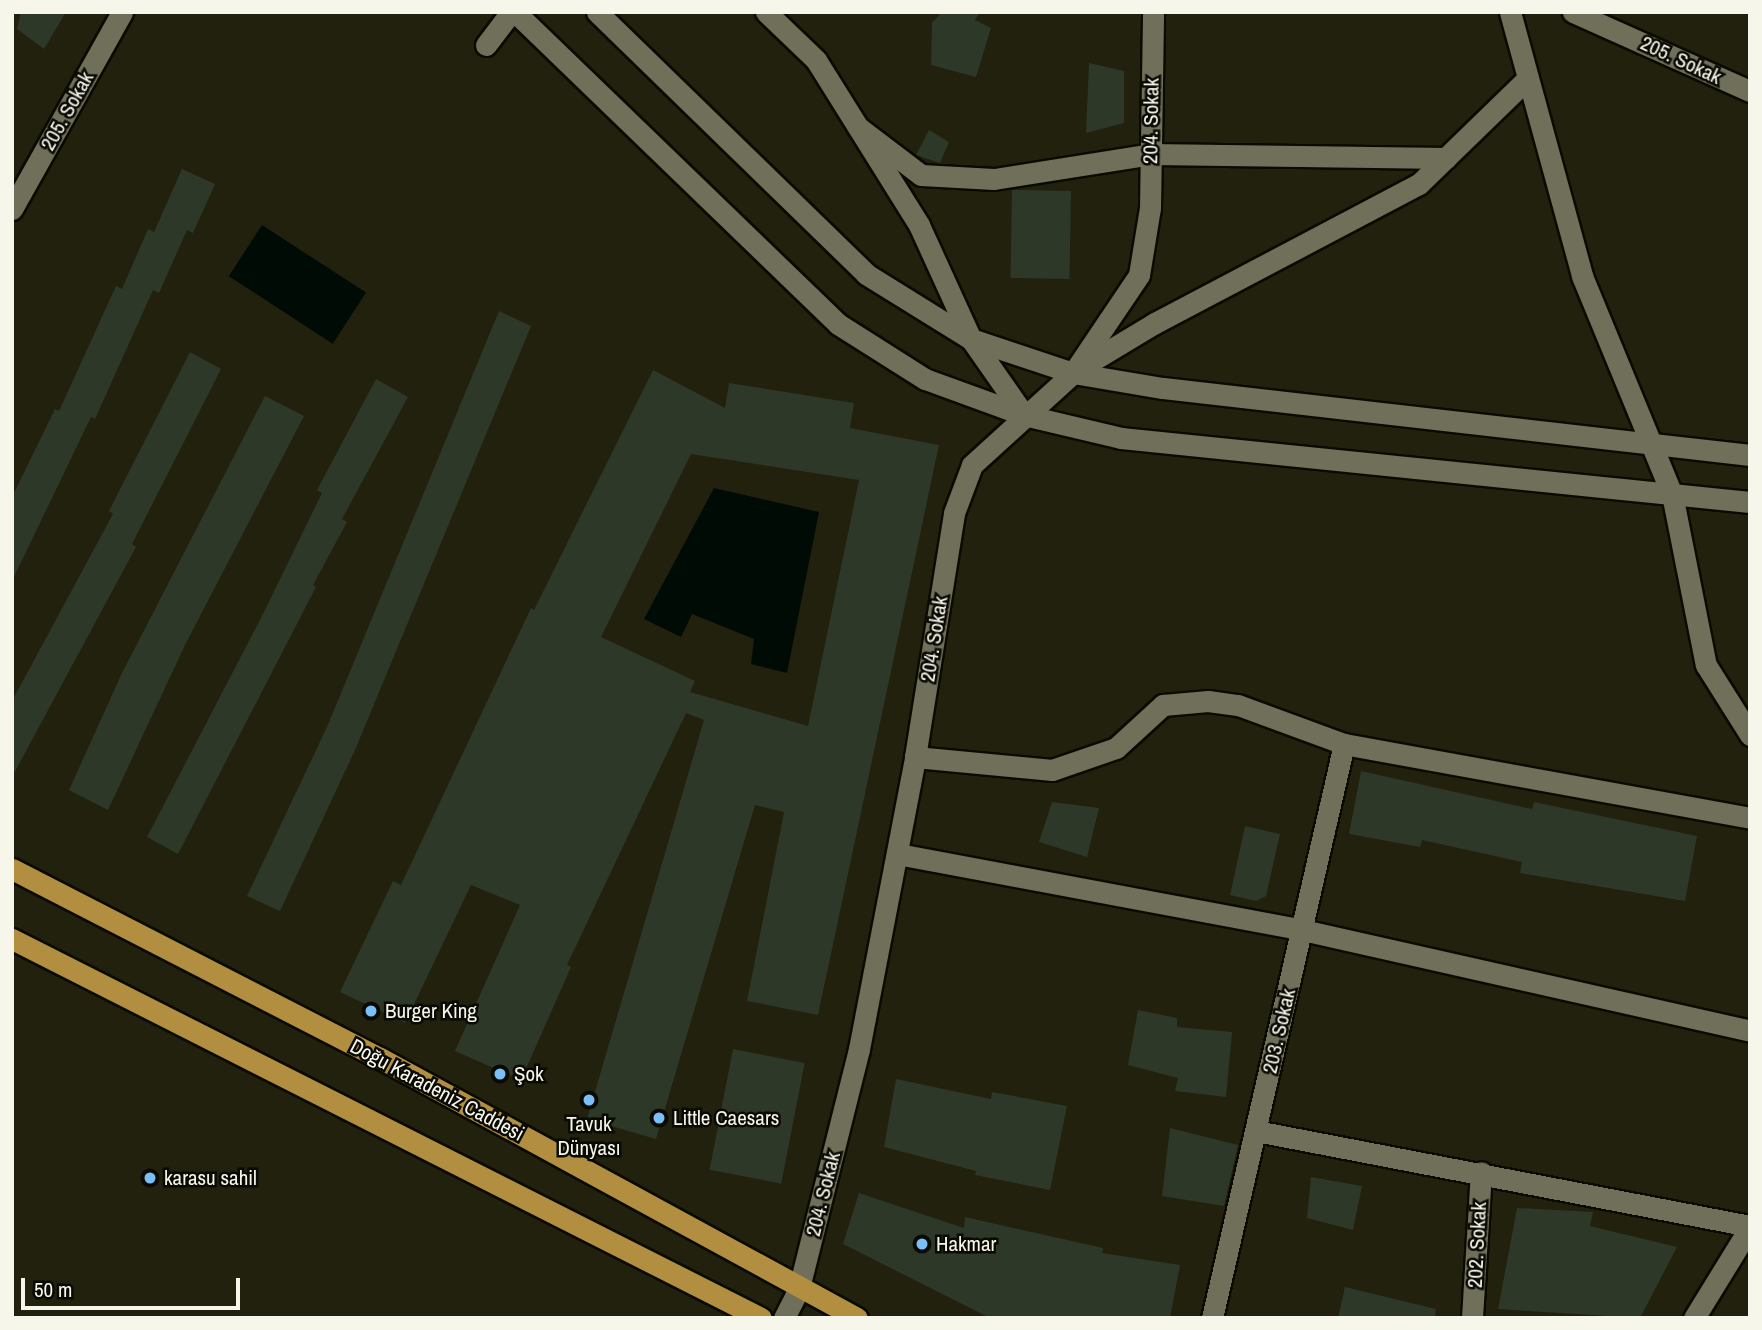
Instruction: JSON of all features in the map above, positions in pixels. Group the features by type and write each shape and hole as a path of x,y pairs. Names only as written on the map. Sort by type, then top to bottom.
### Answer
{"main road":[{"name":"Doğu Karadeniz Caddesi","path":"12,869 380,1058 857,1318"},
{"path":"12,939 761,1318"}],"street":[{"name":"205. Sokak","path":"12,209 122,12"},
{"path":"486,45 513,12 838,324 925,379 1024,415 1121,438 1750,502"},
{"path":"597,12 866,274 971,339 1073,373 1163,388 1750,455"},
{"path":"766,12 816,60 919,225 971,339 1024,415"},
{"name":"204. Sokak","path":"784,1318 799,1288 859,1049 898,854 954,513 972,465 1073,373 1139,275 1150,208 1153,12"},
{"path":"1510,12 1582,275 1672,494 1706,665 1750,734"},
{"name":"205. Sokak","path":"1573,12 1621,22 1750,91"},
{"path":"1073,373 1155,323 1419,184 1527,79"},
{"path":"858,127 921,175 994,179 1151,154 1446,158"},
{"path":"915,757 1052,769 1116,748 1163,705 1208,701 1238,705 1344,744 1750,818"},
{"name":"203. Sokak","path":"1212,1318 1344,744"},
{"path":"898,854 1303,930 1750,1031"},
{"path":"1256,1132 1481,1172 1750,1227 1694,1318"},
{"name":"202. Sokak","path":"1472,1318 1481,1172"}],"shaded area":[{"path":"262,225 366,293 333,344 229,276"},
{"path":"714,488 819,512 787,673 751,664 754,639 692,614 681,637 644,619"}],"building":[{"path":"21,12 66,12 44,49 17,29"},
{"path":"942,12 980,12 975,20 991,28 976,77 931,65 932,23"},
{"path":"1089,63 1124,71 1124,123 1086,133"},
{"path":"929,130 949,142 940,163 916,155"},
{"path":"182,169 215,184 193,233 187,230 159,293 153,290 95,419 91,417 12,581 12,497 55,409 59,411 116,286 122,289 148,229 154,232"},
{"path":"1012,190 1071,191 1069,279 1010,278"},
{"path":"499,311 531,326 355,750 280,911 247,896 327,727"},
{"path":"190,352 221,369 132,544 136,547 12,777 12,701 113,514 109,511"},
{"path":"653,370 725,408 729,383 854,403 850,428 939,445 818,1015 747,1001 784,812 755,805 656,1139 587,1119 704,720 686,713 567,965 571,967 521,1080 455,1051 520,905 471,885 405,1023 340,992 393,881 401,885 531,608 534,610","holes":["691,454 859,480 808,726 690,692 695,681 601,637"]},
{"path":"376,379 408,397 342,519 347,522 313,585 316,587 178,854 147,837 261,618 322,493 317,490"},
{"path":"265,396 304,416 185,645 108,810 69,790 122,673"},
{"path":"1361,771 1532,809 1534,802 1697,836 1685,901 1520,873 1522,862 1422,840 1420,847 1349,834"},
{"path":"1052,802 1099,808 1087,857 1039,842"},
{"path":"1245,826 1280,834 1266,896 1256,901 1230,895"},
{"path":"1138,1010 1177,1018 1177,1027 1232,1032 1226,1097 1175,1091 1178,1078 1128,1065"},
{"path":"733,1049 805,1063 781,1184 710,1170"},
{"path":"896,1079 991,1099 992,1092 1067,1106 1050,1190 975,1175 976,1171 884,1147"},
{"path":"1170,1128 1238,1145 1224,1206 1162,1196"},
{"path":"1311,1177 1362,1186 1353,1230 1307,1218"},
{"path":"859,1193 964,1228 965,1217 1103,1248 1102,1253 1180,1265 1170,1318 990,1318 843,1244"},
{"path":"1517,1208 1593,1212 1590,1226 1677,1247 1640,1318 1498,1309"},
{"path":"1345,1287 1436,1309 1435,1318 1338,1318"}],"place":[{"name":"Burger King","path":"371,1011"},
{"name":"Şok","path":"500,1074"},
{"name":"Tavuk Dünyası","path":"589,1100"},
{"name":"Little Caesars","path":"659,1118"},
{"name":"karasu sahil","path":"150,1178"},
{"name":"Hakmar","path":"922,1244"}]}
